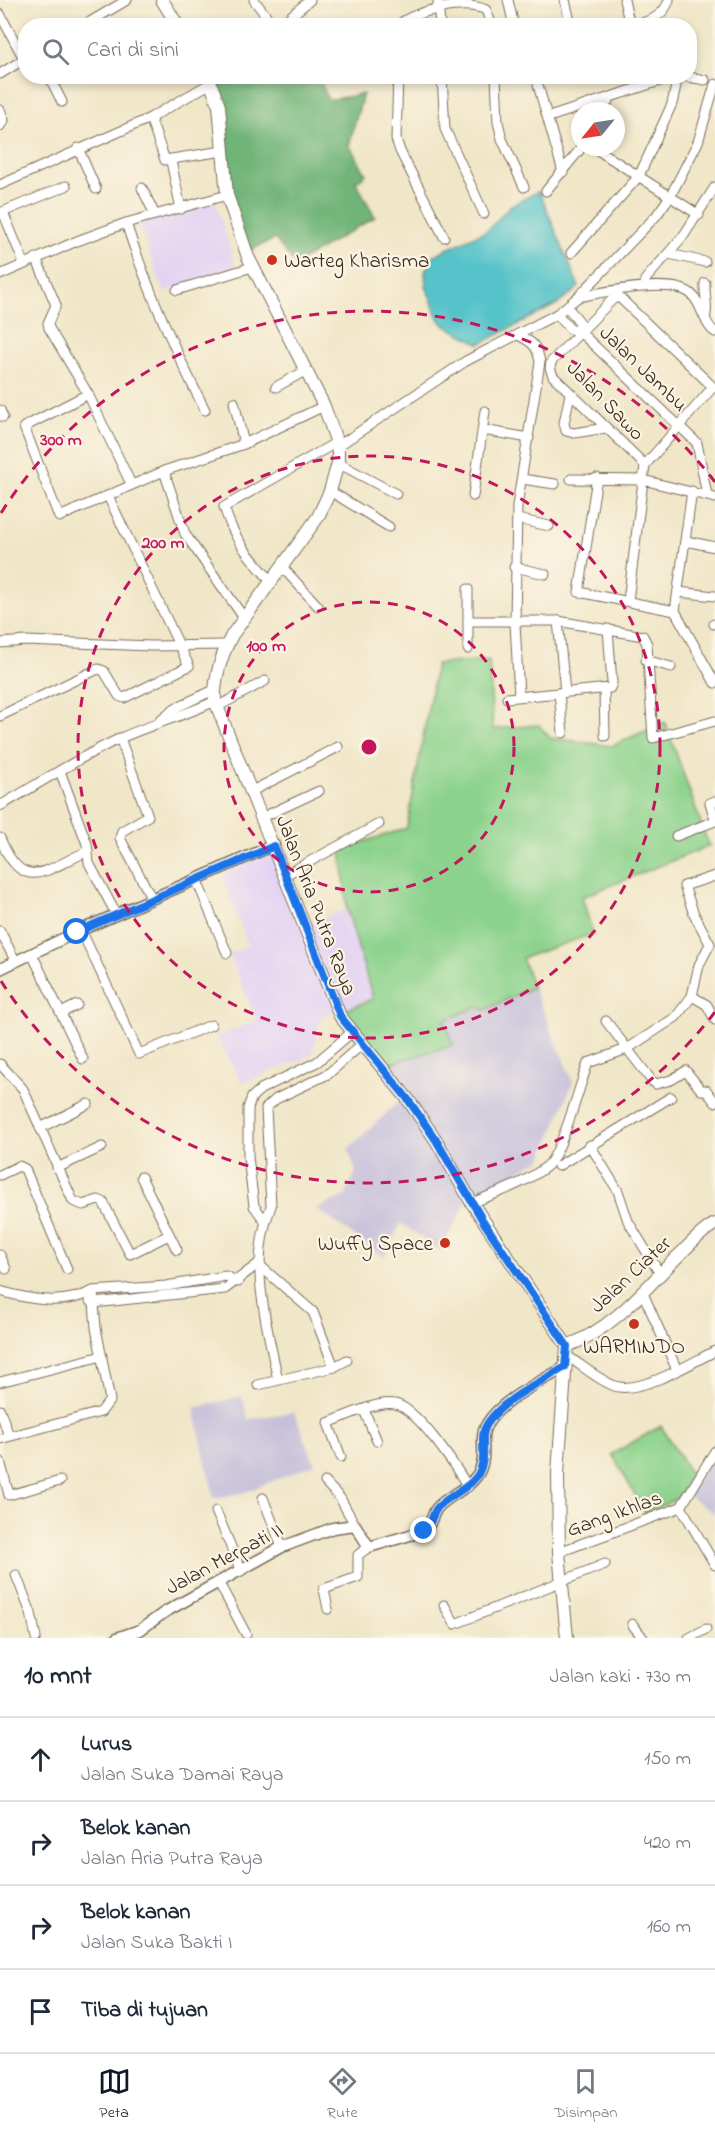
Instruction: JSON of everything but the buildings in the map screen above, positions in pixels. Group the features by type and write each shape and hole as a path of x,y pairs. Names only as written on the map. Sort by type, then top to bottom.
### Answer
{"main road":[{"path":"162,0 173,18"},
{"path":"211,84 219,106 227,195 252,267 324,406 338,444 338,463 330,490 318,517 226,645 215,699"},
{"name":"Jalan Aria Putra Raya","path":"215,699 263,817 334,1004 351,1033 407,1098 436,1140 566,1356"},
{"name":"Jalan Ciater","path":"566,1356 609,1324 715,1224"},
{"path":"566,1356 558,1473 559,1552 567,1638"}],"street":[{"path":"97,18 127,0"},
{"path":"255,0 268,18"},
{"path":"289,18 310,0"},
{"path":"508,0 512,18"},
{"path":"565,0 569,18"},
{"path":"624,0 629,18"},
{"path":"653,18 666,10 669,0"},
{"path":"439,2 440,18"},
{"path":"411,18 439,2 477,4 486,10 489,18"},
{"path":"0,14 18,46"},
{"path":"0,74 18,63"},
{"path":"697,79 705,80"},
{"path":"53,84 62,102"},
{"path":"0,185 78,148 150,118 203,84"},
{"path":"398,84 396,139 444,237"},
{"path":"442,84 445,129 484,214"},
{"path":"496,84 498,122 502,139 524,187"},
{"path":"549,117 653,84"},
{"path":"571,253 639,177 672,104 676,84"},
{"path":"271,581 240,546 227,521 224,507 338,444 466,360 518,335 567,307 656,216 671,195 698,142 715,84"},
{"path":"537,85 549,117 563,172"},
{"path":"608,102 610,98"},
{"path":"0,111 4,120 0,126"},
{"path":"150,118 163,157 171,161 223,151"},
{"path":"78,148 96,189"},
{"path":"546,191 575,156"},
{"path":"607,156 699,214"},
{"path":"171,161 181,209"},
{"path":"24,263 2,213 66,186"},
{"path":"645,280 669,254 699,214 715,187"},
{"path":"142,188 155,215"},
{"path":"0,275 36,258 126,223 227,195"},
{"path":"126,223 144,279 169,340 205,410"},
{"path":"669,254 705,262"},
{"path":"36,258 56,305 48,323 49,328 88,394 131,484"},
{"path":"177,290 252,267"},
{"path":"705,283 704,299 708,312 705,318"},
{"path":"578,297 632,287 681,289 692,294 715,332"},
{"path":"580,332 613,299 624,299 713,387 645,465 628,601"},
{"name":"Jalan Jambu","path":"567,307 579,321 580,332"},
{"name":"Jalan Jambu","path":"557,314 570,329 580,332 698,445 711,496"},
{"name":"Jalan Sawo","path":"580,332 551,362 550,368 553,376 645,465"},
{"path":"518,335 532,341 538,349 540,362 517,519 514,623 519,696"},
{"path":"276,387 305,371"},
{"path":"88,394 26,426 24,430 59,517 131,484 244,444 324,406"},
{"path":"570,394 564,423 566,431 574,433 606,428"},
{"path":"234,402 244,444"},
{"path":"473,496 485,411"},
{"path":"483,430 529,438"},
{"path":"338,463 396,494"},
{"path":"164,471 185,534 244,618"},
{"path":"522,478 555,484"},
{"path":"597,478 579,592 675,611"},
{"path":"572,479 643,480 711,496"},
{"path":"330,490 389,527"},
{"path":"692,491 675,611 715,683"},
{"path":"0,717 98,669 104,670 119,696 124,698 189,666 108,496"},
{"path":"517,519 549,526"},
{"path":"686,541 715,547"},
{"path":"282,567 318,606"},
{"path":"514,567 545,574"},
{"path":"468,589 468,649"},
{"path":"678,592 715,596"},
{"path":"468,621 514,623 558,621 643,636 647,644 646,660 653,738 715,721"},
{"path":"558,621 562,733"},
{"path":"507,698 610,688 612,683 608,629"},
{"path":"0,643 26,641 226,645"},
{"path":"646,660 671,667"},
{"path":"0,806 120,738 158,722 176,708 215,699 265,681"},
{"path":"604,689 605,736"},
{"path":"120,738 148,816 122,831 120,838 152,899"},
{"path":"252,791 338,747"},
{"path":"60,771 81,824 89,863 116,914"},
{"path":"263,817 319,791"},
{"path":"676,836 715,820 710,803 715,801"},
{"path":"285,875 379,824"},
{"path":"0,838 3,856 17,867 38,874 88,851"},
{"path":"0,969 116,914 274,846"},
{"path":"472,1203 499,1192 547,1166 559,1144 588,1064 627,1049 676,1017 692,996 699,965 710,944 694,914 684,886 715,876"},
{"path":"197,881 227,953"},
{"path":"0,931 16,962"},
{"path":"79,931 139,1054 211,1025"},
{"path":"79,931 131,1050"},
{"path":"32,954 83,1059"},
{"path":"692,996 707,1005 715,1020"},
{"path":"61,1013 78,1005"},
{"path":"606,1021 656,1083 671,1080 686,1071 701,1090 706,1090 715,1102"},
{"path":"265,1221 254,1206 248,1157 248,1108 252,1097 261,1089 316,1062 351,1033"},
{"path":"278,1380 258,1264 265,1221 271,1206 266,1108 276,1099 328,1074 361,1045"},
{"path":"0,1064 23,1089 73,1201 83,1205 98,1200 104,1202 130,1254 169,1234"},
{"path":"290,1074 299,1088"},
{"path":"558,1166 671,1097"},
{"path":"40,1128 88,1104"},
{"path":"590,1145 618,1191 628,1221 660,1274"},
{"path":"57,1168 102,1147"},
{"path":"0,1174 19,1166 25,1169 67,1269"},
{"path":"141,1177 177,1250"},
{"path":"0,1256 6,1269"},
{"path":"83,1297 94,1303 225,1289 238,1282 258,1264"},
{"path":"258,1264 313,1312 334,1367"},
{"path":"0,1291 39,1300 83,1297 93,1292 166,1286 226,1276 238,1282"},
{"path":"642,1291 676,1370"},
{"path":"0,1410 4,1437 101,1412 106,1408 110,1400 93,1292"},
{"path":"328,1609 324,1589 358,1577 358,1555 369,1547 424,1531 430,1526 437,1508 468,1487 482,1465 486,1426 495,1414 566,1356 619,1387 640,1384 715,1351"},
{"path":"0,1382 102,1356"},
{"path":"258,1385 334,1367 346,1360"},
{"path":"341,1457 327,1419 388,1403 404,1408 440,1447 468,1487"},
{"path":"364,1410 377,1441"},
{"path":"715,1451 681,1507 715,1565"},
{"path":"0,1461 9,1495 60,1481"},
{"path":"325,1482 340,1498 369,1547"},
{"path":"263,1498 282,1547"},
{"name":"Gang Ikhlas","path":"559,1552 681,1507"},
{"path":"216,1511 241,1571"},
{"name":"Jalan Merpati II","path":"117,1638 141,1634 165,1612 282,1547 333,1528 355,1525"},
{"path":"444,1605 455,1624 605,1564"},
{"path":"16,1575 31,1613 36,1638"},
{"path":"219,1583 246,1634"},
{"path":"632,1624 643,1638"},
{"path":"689,1638 706,1629"}],"shaded area":[{"path":"214,197 236,268 164,292 138,221"},
{"path":"272,850 299,927 347,909 373,999 321,1016 312,1055 242,1083 217,1037 257,1020 229,954 248,946 222,874"},
{"path":"533,987 573,1082 542,1159 470,1195 441,1251 401,1223 384,1257 316,1209 345,1196 356,1171 348,1149 410,1091 389,1064 453,1045 444,1021 476,1007 485,1010"},
{"path":"242,1396 248,1419 294,1412 315,1464 243,1493 214,1498 194,1408"},
{"path":"715,1453 715,1514 687,1495"}],"green space":[{"path":"213,84 322,84 328,100 363,94 349,145 366,174 356,182 375,217 295,264 275,239 248,251 233,209"},
{"path":"489,660 493,729 539,725 550,738 612,746 665,722 709,846 582,897 593,934 522,958 533,987 485,1010 476,1007 444,1021 453,1045 389,1064 342,1011 373,999 347,909 341,849 407,828 436,664"},
{"path":"661,1426 691,1475 677,1499 645,1513 612,1454"}],"water":[{"path":"539,191 579,287 559,303 480,344 444,325 437,316 426,286 425,271 432,256 488,230 510,206"}],"place":[{"name":"Warteg Kharisma","path":"272,260"},
{"name":"Wuffy Space","path":"445,1243"},
{"name":"WARMINDO","path":"634,1324"}],"route":[{"path":"77,932 274,846 340,1016 351,1033 407,1098 436,1140 483,1221 567,1346 565,1367 517,1397 495,1414 486,1426 482,1465 468,1487 437,1508 430,1526 424,1531"}]}
